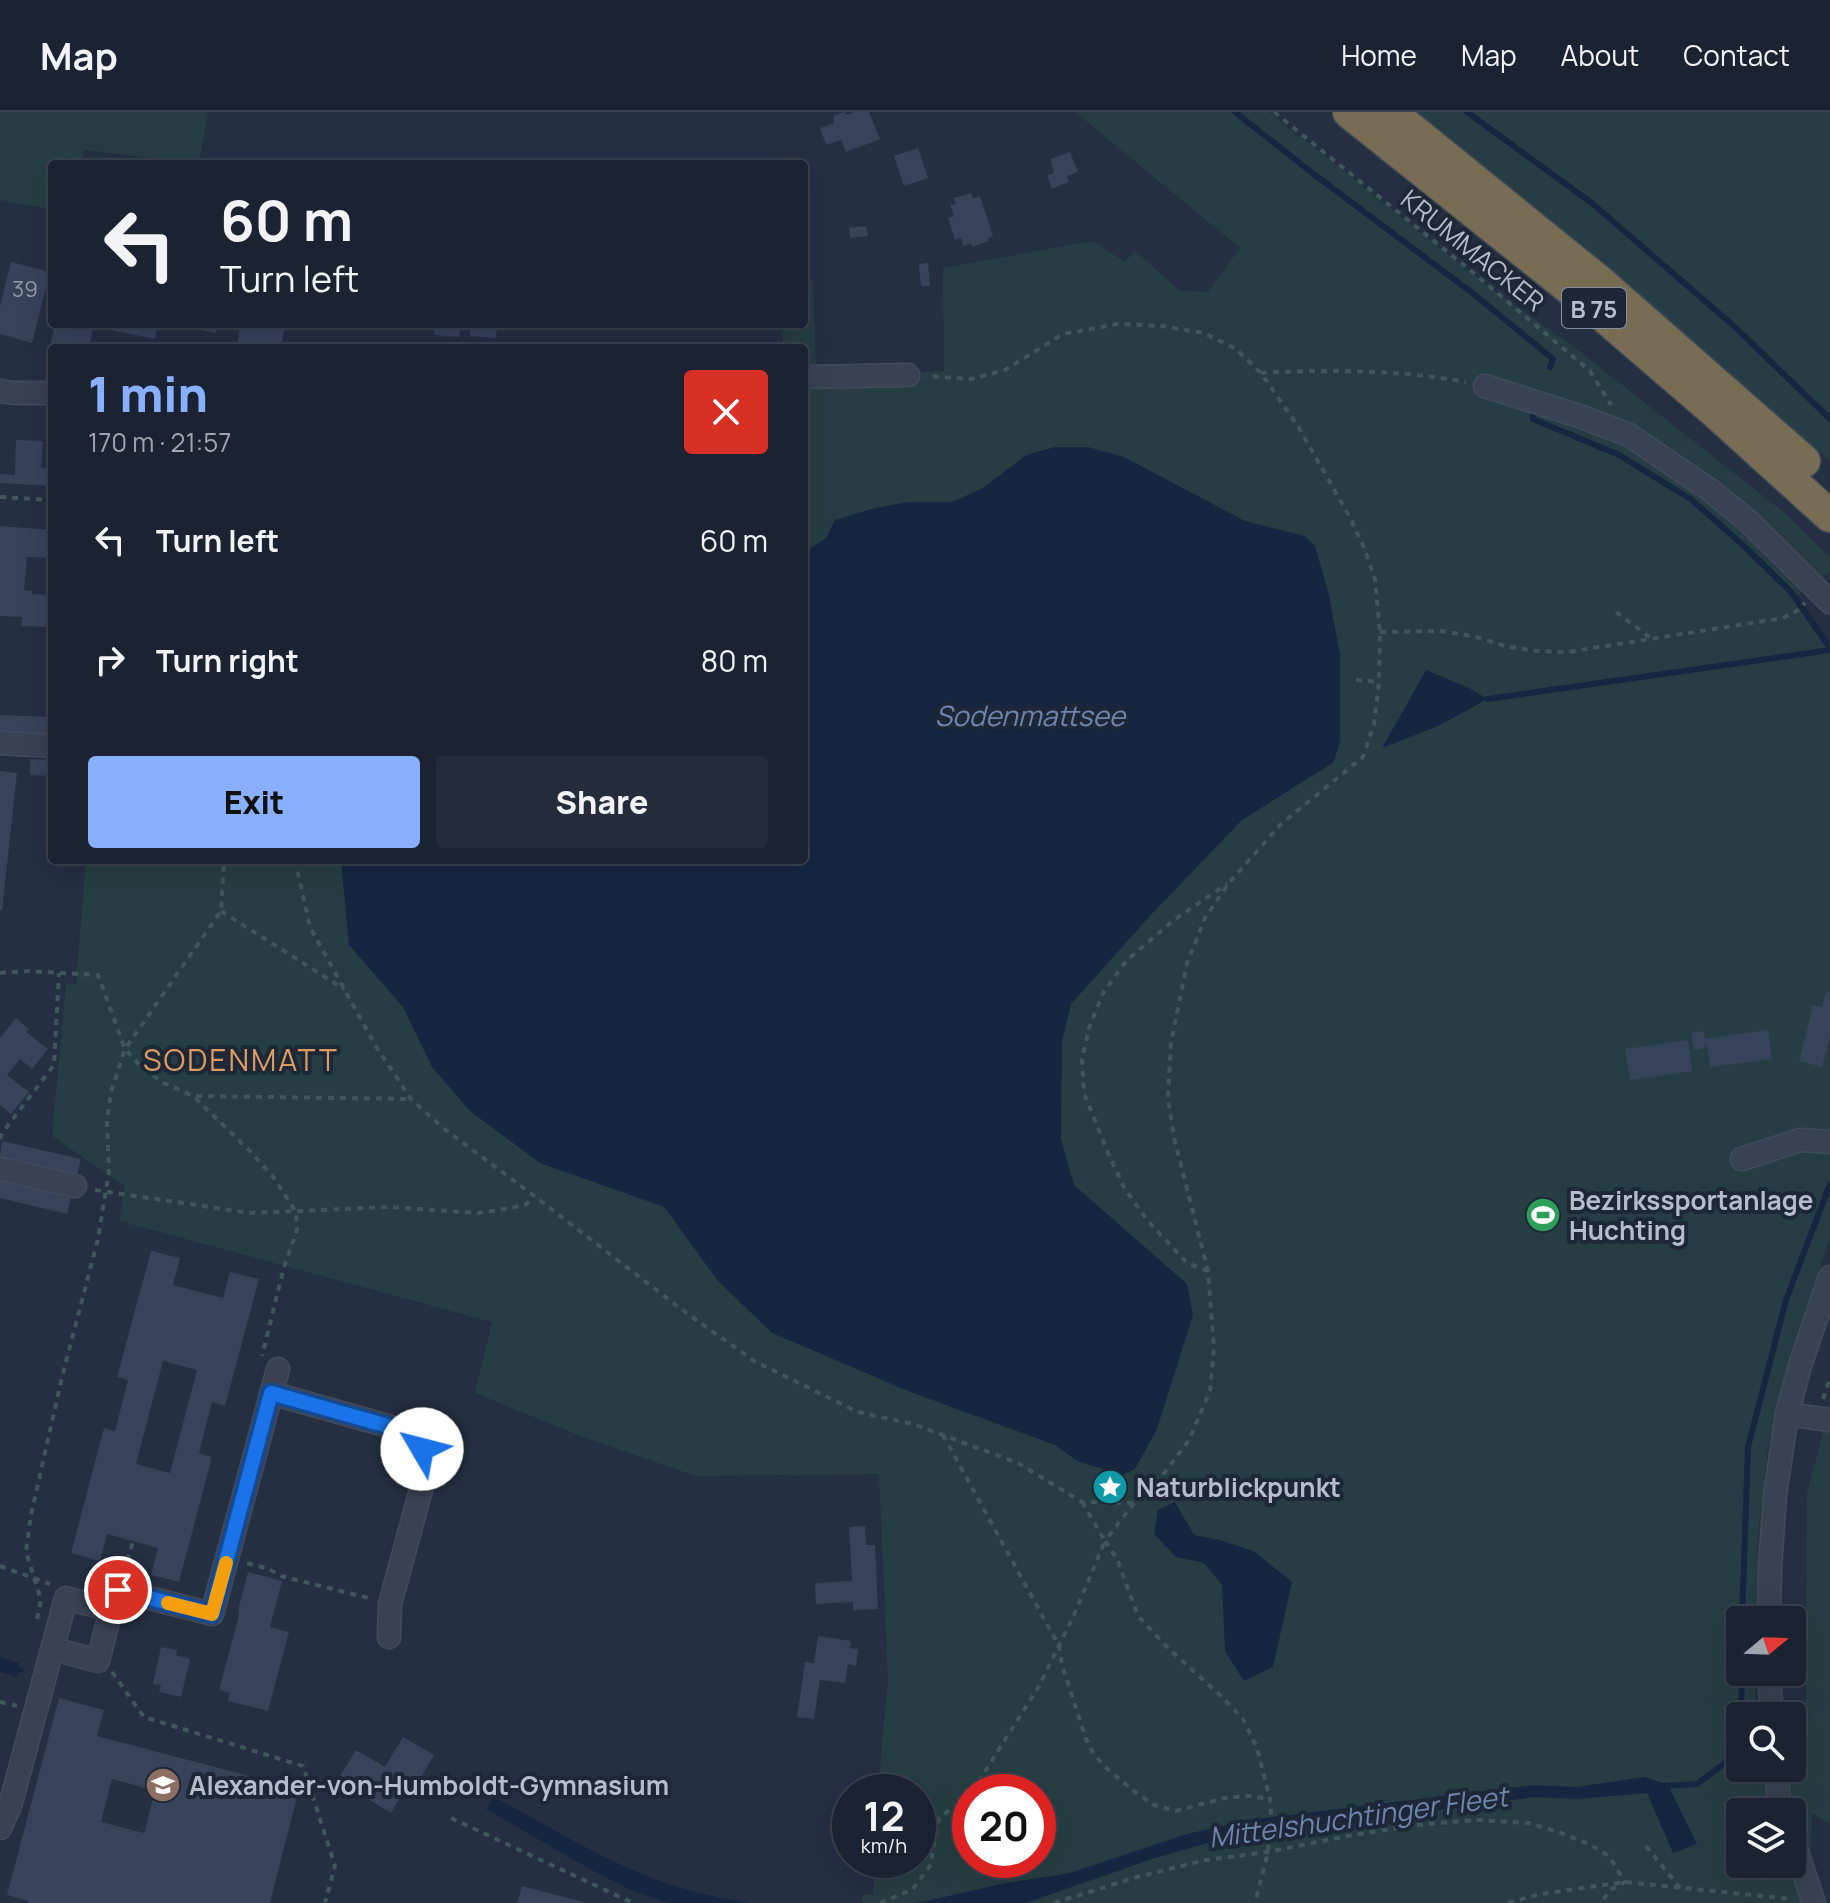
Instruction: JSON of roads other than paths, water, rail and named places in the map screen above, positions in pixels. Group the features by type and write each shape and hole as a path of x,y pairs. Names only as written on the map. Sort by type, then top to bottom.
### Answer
{"highway":[{"name":"B 75","path":"1349,112 1598,311 1830,516"},
{"name":"B 75","path":"1390,112 1600,282 1830,485"}],"street":[{"path":"808,377 908,375"},
{"path":"1485,386 1629,435 1710,490 1748,521 1830,602"},
{"path":"0,391 48,393"},
{"path":"0,743 48,746"},
{"path":"1742,1159 1800,1140 1830,1142"},
{"path":"0,1169 75,1186"},
{"path":"1769,1606 1775,1495 1787,1414 1830,1277"},
{"path":"0,1828 10,1806 66,1598 115,1600 212,1614 278,1369"},
{"path":"271,1393 416,1434 428,1464 390,1604 389,1637"},
{"path":"1787,1414 1830,1420"},
{"path":"53,1649 98,1661 115,1600"},
{"path":"1806,1870 1819,1900"}],"water":[{"name":"Sodenmattsee","path":"1055,447 1088,447 1124,457 1245,521 1305,536 1315,546 1329,595 1340,655 1340,741 1334,762 1241,821 1071,1004 1062,1042 1061,1139 1074,1185 1187,1284 1193,1315 1157,1429 1135,1469 1122,1475 1077,1461 1055,1445 908,1391 772,1333 718,1281 664,1207 540,1163 470,1111 432,1067 403,1007 349,945 341,864 808,864 808,550 826,538 835,520 908,502 952,502 983,488 1026,455"},
{"path":"1426,670 1488,699 1438,726 1382,748"},
{"path":"1175,1502 1194,1535 1255,1552 1292,1582 1273,1667 1244,1681 1225,1651 1222,1585 1204,1563 1176,1557 1154,1534 1158,1510"},
{"path":"0,1657 19,1663 17,1677 0,1672"},
{"path":"1645,1777 1668,1785 1697,1844 1673,1853 1647,1793 1577,1799 1535,1797 1247,1832 1155,1858 1026,1903 917,1903 1006,1883 1056,1878 1056,1875 1187,1834 1248,1820 1534,1785 1576,1787"},
{"path":"494,1797 642,1874 694,1892 749,1903 668,1903 631,1890 486,1809"}],"waterway":[{"path":"1235,112 1475,295 1553,359 1550,367"},
{"path":"1467,112 1593,204 1735,327 1830,419"},
{"path":"1533,414 1533,419 1619,455 1692,500 1791,592 1830,648"},
{"path":"1488,699 1830,650"},
{"name":"Mittelshuchtinger Fleet","path":"1742,1606 1748,1447 1786,1300 1830,1184"},
{"name":"Mittelshuchtinger Fleet","path":"0,1665 20,1670"},
{"name":"Mittelshuchtinger Fleet","path":"1741,1702 1742,1686"},
{"name":"Mittelshuchtinger Fleet","path":"1662,1786 1697,1784 1726,1762"}],"place":[{"name":"Bezirkssportanlage Huchting","path":"1543,1215"},
{"name":"Naturblickpunkt","path":"1110,1487"},
{"name":"Alexander-von-Humboldt-Gymnasium","path":"163,1785"}],"district":[{"name":"SODENMATT","path":"241,1059"}]}
